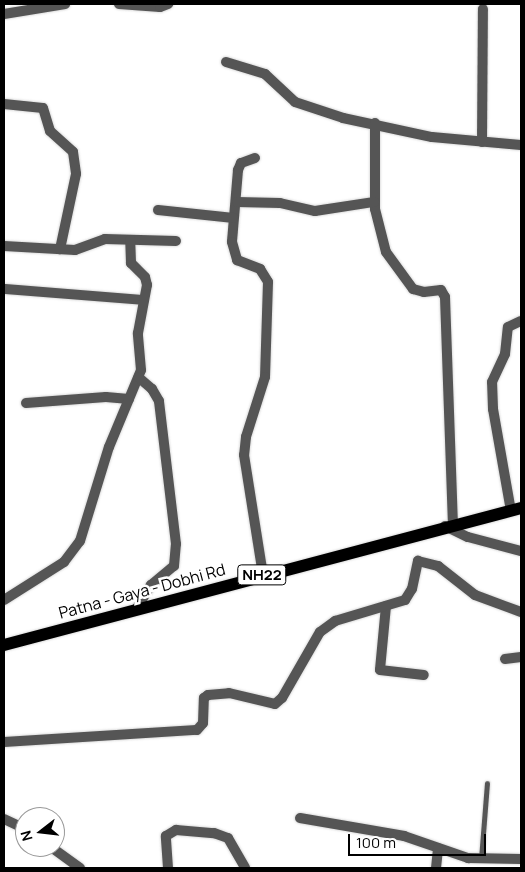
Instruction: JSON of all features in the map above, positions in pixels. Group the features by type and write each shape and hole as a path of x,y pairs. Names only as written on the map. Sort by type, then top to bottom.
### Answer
{"main road":[{"name":"Patna - Gaya - Dobhi Rd","path":"4,645 449,525 516,509"}],"street":[{"path":"4,14 65,4"},
{"path":"119,4 160,7 168,4"},
{"path":"482,9 482,142"},
{"path":"226,62 266,74 295,102 304,106 432,137 521,145"},
{"path":"4,104 44,108 50,131 73,152 76,174 60,249"},
{"path":"375,123 374,202 386,252 408,285 417,291 442,290 445,297 449,525 468,537 521,551"},
{"path":"254,158 241,164 238,170 237,202 232,242 237,260 260,269 268,282 265,376 246,437 244,454 263,575"},
{"path":"237,202 280,204 315,211 374,202"},
{"path":"158,210 234,218"},
{"path":"4,246 82,250 106,239 176,241"},
{"path":"4,600 64,562 80,541 109,447 138,377 141,362 138,332 147,281 131,263 130,240"},
{"path":"4,288 144,300"},
{"path":"516,509 493,409 492,382 505,354 508,326 521,321"},
{"path":"137,608 151,585 174,566 176,544 159,401 152,389 138,377"},
{"path":"26,403 106,397 129,399"},
{"path":"4,742 197,730 204,723 204,698 208,695 229,693 275,704 282,698 314,639 326,626 408,597 415,565 422,560 438,566 467,591 521,612"},
{"path":"386,606 380,670 424,675"},
{"path":"505,659 521,657"},
{"path":"300,818 404,836 481,860 521,859"},
{"path":"168,868 166,836 176,830 214,833 228,838 245,868"},
{"path":"436,868 438,848"},
{"path":"65,857 80,868"}],"lane":[{"path":"481,860 487,782"}]}
